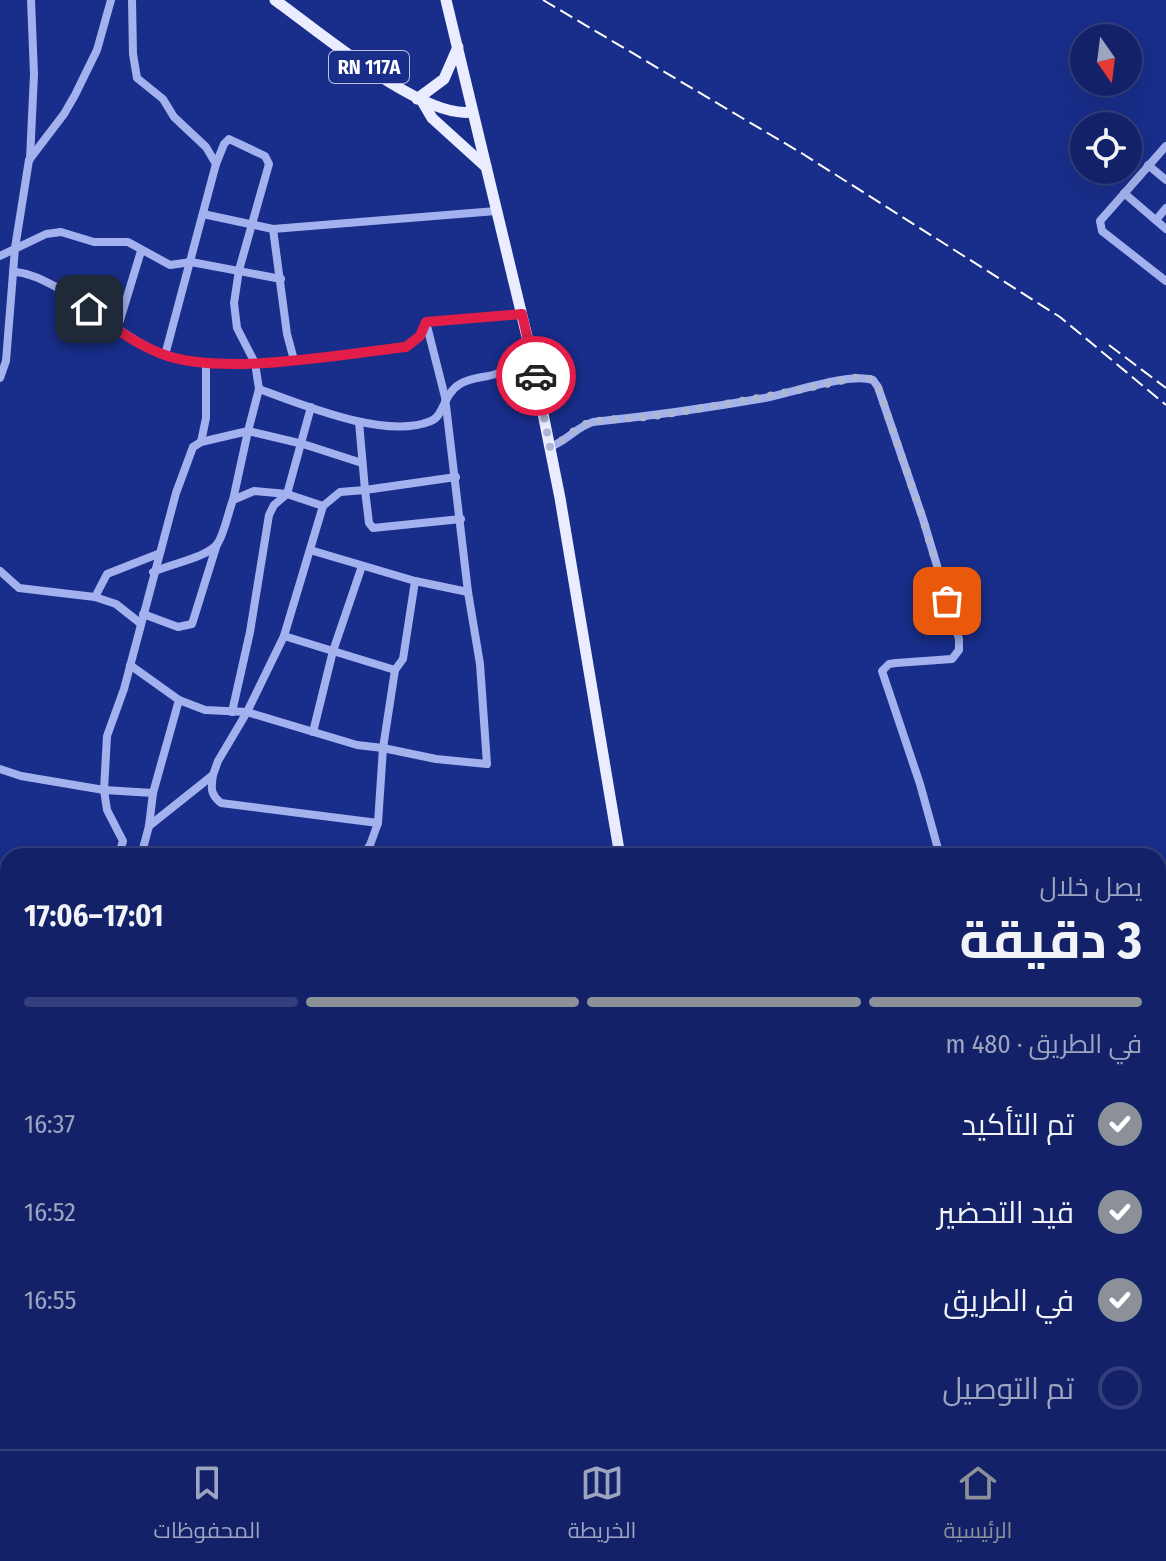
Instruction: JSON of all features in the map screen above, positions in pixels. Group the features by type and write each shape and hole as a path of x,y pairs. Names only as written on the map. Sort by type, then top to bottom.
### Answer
{"main road":[{"name":"RN 117A","path":"275,0 419,100 454,113 471,112"},
{"path":"446,0 522,314 550,447 619,848"},
{"path":"458,47 444,79 419,100 432,118 486,167"}],"street":[{"path":"0,378 6,361 4,325 29,160 34,83 31,0"},
{"path":"29,160 64,114 80,85 97,50 111,0"},
{"path":"132,0 133,64 137,78 163,99 174,117 206,147 216,164"},
{"path":"0,571 19,588 95,597 141,618 178,627 192,624 233,500 259,389 255,363 236,320 234,303 239,270 269,166 262,154 229,139 225,141 216,164 165,355"},
{"path":"1165,276 1099,226 1100,221 1166,146"},
{"path":"1148,165 1166,180"},
{"path":"1124,193 1166,229"},
{"path":"1156,220 1166,208"},
{"path":"203,214 273,229 496,211"},
{"path":"273,229 287,334 294,360"},
{"path":"0,256 54,232 94,242 128,242 170,265 191,262 281,279"},
{"path":"117,330 141,251"},
{"path":"13,272 35,276 117,330 165,355 206,363 294,360 406,347 420,336 426,322"},
{"path":"426,322 522,314"},
{"path":"130,665 179,700 205,710 247,712 357,745 436,759 487,764 480,664 468,592 445,397 426,322"},
{"path":"259,389 359,422 404,426 431,421 439,416 445,397 456,386 472,378 496,374 530,349"},
{"path":"201,442 206,418 206,363"},
{"path":"550,447 562,443 578,428 593,422 654,416 761,398 854,378 873,380 923,519 959,639 959,650 952,659 889,664 882,671 938,848"},
{"path":"232,712 250,632 269,515 274,505 287,494 311,407"},
{"path":"359,422 369,523 373,528 461,519"},
{"path":"121,848 123,841 107,810 104,790 107,736 130,665 153,572 189,451 201,442 248,431 362,463"},
{"path":"378,823 221,803 213,797 211,790 213,775 284,636 323,506 340,492 456,477"},
{"path":"233,500 254,491 287,494 323,506"},
{"path":"153,572 174,562 200,556 217,544"},
{"path":"310,550 415,581 468,592"},
{"path":"95,597 107,574 158,554"},
{"path":"313,732 333,651 362,566"},
{"path":"368,848 378,823 383,748 395,670 403,659 415,581"},
{"path":"284,636 395,670"},
{"path":"143,848 153,793 179,700"},
{"path":"0,769 104,790 153,793"},
{"path":"149,826 213,775"}],"railway":[{"path":"543,0 803,154 1060,317 1166,405"},
{"path":"1109,345 1166,388"}],"way so far":[{"path":"536,376 550,447 562,443 578,428 593,422 654,416 761,398 854,378 873,380 923,519 947,601"}],"route":[{"path":"89,309 143,346 165,355 206,363 294,360 406,347 420,336 426,322 522,314 536,376"}]}
